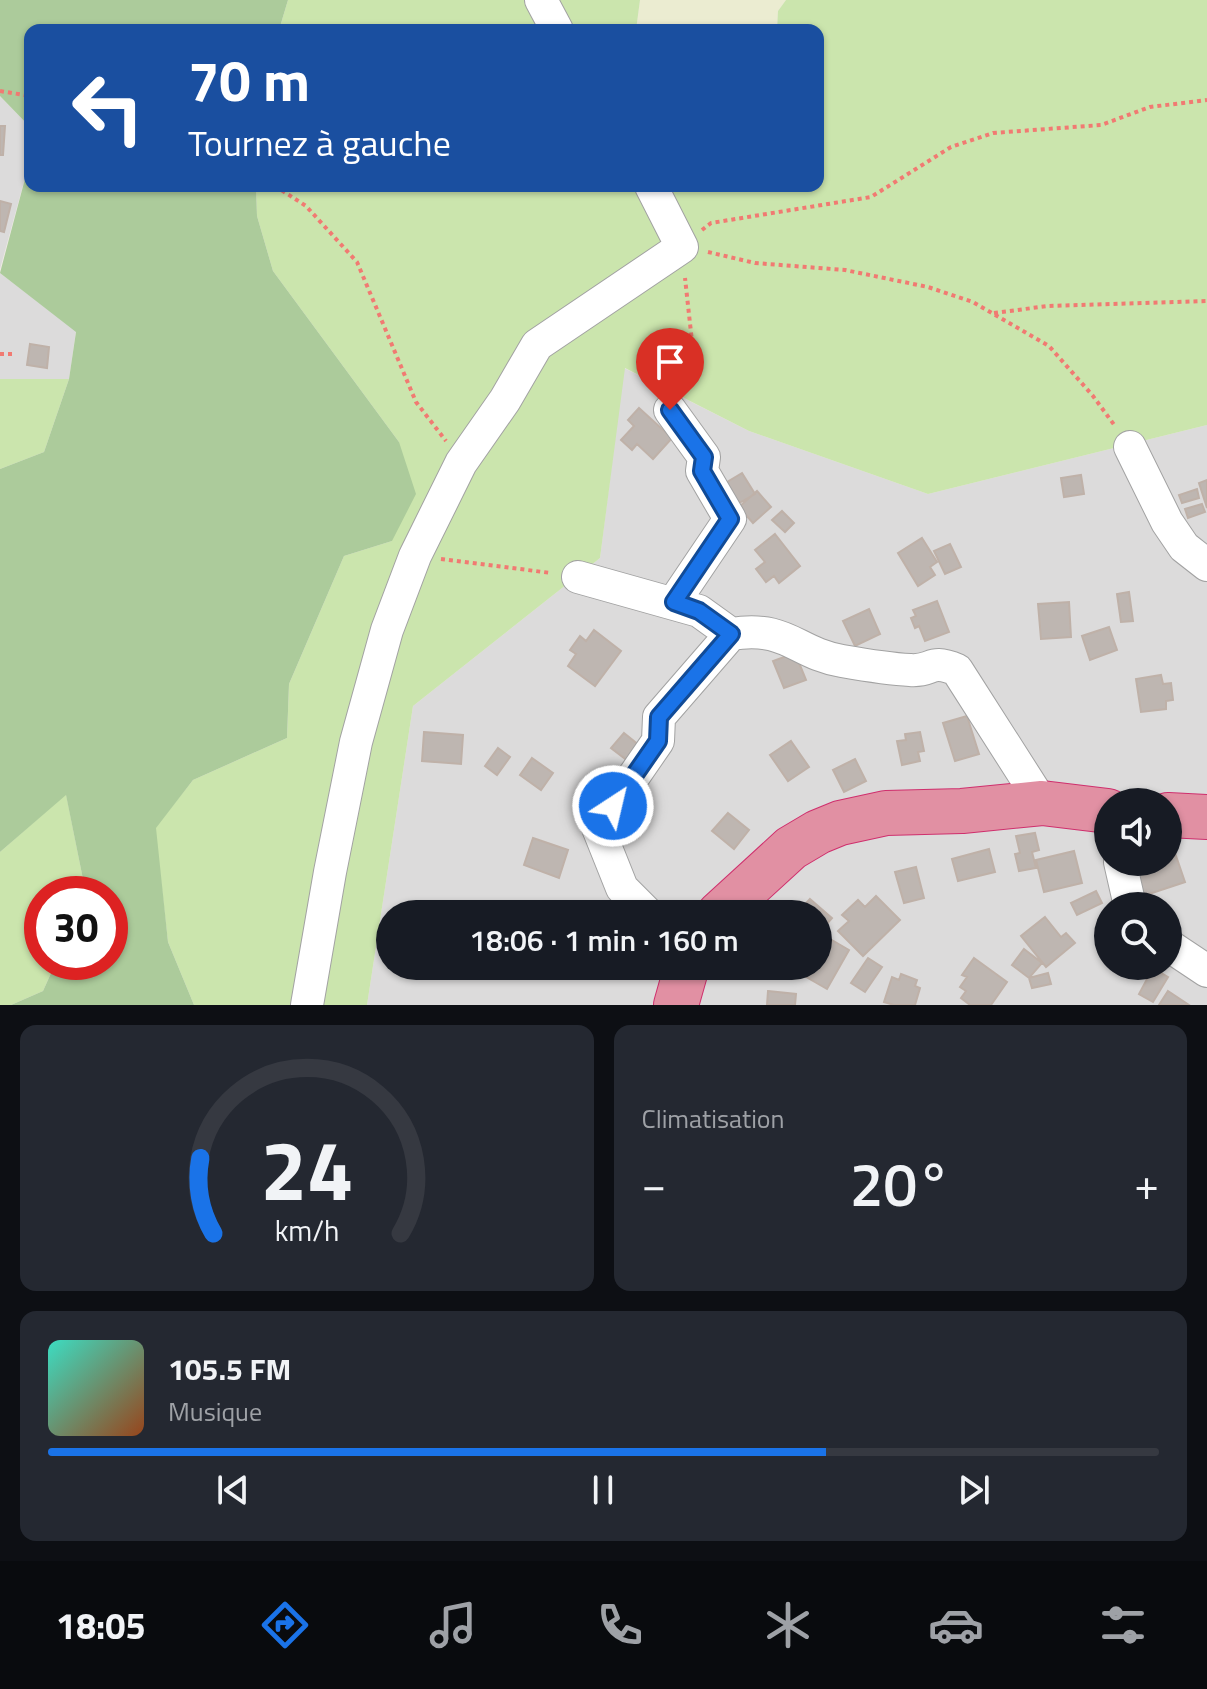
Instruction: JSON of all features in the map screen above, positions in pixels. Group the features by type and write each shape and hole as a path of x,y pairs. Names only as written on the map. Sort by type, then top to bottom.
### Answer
{"highway":[{"path":"734,900 791,848 840,823 886,813 962,811 1042,803 1094,809"},
{"path":"1182,816 1207,817"},
{"path":"676,1005 683,980"}],"street":[{"path":"541,0 554,24"},
{"path":"307,1005 356,742 387,630 415,556 461,463 505,400 537,345 682,247 654,192"},
{"path":"670,410 704,457 702,471 730,519 674,602"},
{"path":"1130,447 1167,522 1184,547 1207,565"},
{"path":"578,577 699,611 731,634 765,631 785,636 824,657 840,661 914,671 941,663 957,670 1042,803"},
{"path":"634,900 622,888 598,828 658,741 659,717 731,634"},
{"path":"1182,954 1207,971"}],"path":[{"path":"0,91 24,95"},
{"path":"682,247 711,223 871,197 951,147 993,133 1101,125 1150,107 1207,100"},
{"path":"284,192 306,206 357,262 416,402 461,463"},
{"path":"682,247 755,263 845,270 900,281 973,302 1049,346 1093,396 1130,447"},
{"path":"670,410 695,369 682,247"},
{"path":"993,313 1048,306 1207,301"},
{"path":"0,354 12,354"},
{"path":"415,556 578,577"}],"shaded area":[{"path":"0,96 24,121 24,182 0,269"},
{"path":"0,273 76,331 69,379 0,379"},
{"path":"624,368 749,431 928,494 1207,425 1207,1005 367,1005 376,946 376,980 832,980 832,900 383,900 413,706 600,558"}],"green space":[{"path":"0,0 288,0 281,24 24,24 24,121 0,96"},
{"path":"288,0 640,0 637,24 281,24"},
{"path":"640,0 786,0 778,11 777,24 637,24"},
{"path":"786,0 1207,0 1207,425 928,494 749,431 625,368 600,558 413,706 383,900 376,900 376,946 367,1005 194,1005 168,942 155,828 193,780 287,738 289,684 344,556 392,541 399,442 273,271 257,216 256,192 824,192 824,24 777,24 778,11"},
{"path":"24,183 24,192 256,192 257,216 273,271 399,442 416,494 392,541 344,556 289,684 287,738 193,780 156,828 168,942 194,1005 11,1005 43,991 48,980 128,980 128,876 82,876 66,795 0,852 0,469 44,452 69,379 76,332 0,273"},
{"path":"0,379 69,379 44,452 0,469"},
{"path":"66,794 82,876 24,876 24,980 48,980 43,991 11,1005 0,1005 0,852"}],"building":[{"path":"0,126 5,126 3,155 0,155"},
{"path":"0,201 11,204 4,232 0,231"},
{"path":"30,344 49,347 47,368 27,365"},
{"path":"639,408 672,438 653,459 637,444 632,450 621,440 634,426 628,420"},
{"path":"742,473 755,494 734,506 722,485"},
{"path":"1081,475 1084,494 1064,497 1061,478"},
{"path":"1207,480 1207,508 1199,483"},
{"path":"1197,489 1199,498 1182,503 1179,495"},
{"path":"757,491 771,507 753,523 739,507"},
{"path":"1202,504 1205,512 1188,518 1185,509"},
{"path":"782,511 794,523 785,532 772,520"},
{"path":"775,534 800,566 779,583 774,576 766,582 756,569 765,562 755,550"},
{"path":"922,538 937,562 930,567 935,575 918,586 898,553"},
{"path":"950,544 961,567 945,574 934,551"},
{"path":"1129,592 1133,621 1121,622 1117,594"},
{"path":"937,601 949,632 925,641 919,626 915,628 911,618 916,616 913,610"},
{"path":"1069,602 1071,637 1041,639 1038,604"},
{"path":"869,609 880,634 855,646 843,621"},
{"path":"1109,627 1117,650 1090,660 1082,636"},
{"path":"594,630 621,651 595,686 568,666 576,654 570,650 580,636 586,641"},
{"path":"795,653 806,680 784,688 773,661"},
{"path":"1161,675 1163,684 1171,683 1173,700 1166,701 1166,709 1141,712 1136,679"},
{"path":"967,716 979,754 955,761 943,723"},
{"path":"424,732 463,735 461,764 422,761"},
{"path":"920,732 924,751 918,752 920,761 902,765 897,741 906,740 905,734"},
{"path":"624,733 640,746 628,761 611,748"},
{"path":"791,741 809,767 788,781 770,755"},
{"path":"498,748 510,757 497,775 485,766"},
{"path":"532,758 553,773 541,790 520,775"},
{"path":"855,759 866,781 844,792 833,770"},
{"path":"728,813 749,830 734,849 712,831"},
{"path":"1035,833 1039,850 1032,852 1036,868 1019,871 1015,854 1020,853 1016,836"},
{"path":"533,838 568,850 559,878 524,865"},
{"path":"989,849 995,872 958,881 952,859"},
{"path":"1074,851 1082,883 1044,892 1036,860"},
{"path":"916,867 924,898 904,903 895,872"},
{"path":"1182,873 1185,882 1155,892 1138,892 1132,876 1182,876"},
{"path":"1096,891 1096,892 1094,892 1094,907 1077,915 1071,903"},
{"path":"876,896 900,920 863,956 838,931 849,921 842,915 858,900 865,907"},
{"path":"1045,917 1061,937 1066,933 1075,943 1046,967 1021,936"},
{"path":"832,940 849,950 827,989 811,980 832,980"},
{"path":"1024,949 1042,963 1029,978 1012,965"},
{"path":"868,958 882,967 865,992 851,983"},
{"path":"974,958 1007,982 991,1005 970,1005 961,998 966,991 960,987 967,977 962,975"},
{"path":"1048,973 1051,984 1032,988 1029,978"},
{"path":"901,974 917,980 915,986 920,988 915,1005 884,1002 892,977 899,980"},
{"path":"1147,980 1166,980 1153,1002 1139,994"},
{"path":"768,991 796,994 795,1005 767,1005"},
{"path":"1168,991 1189,1005 1159,1005"}],"route":[{"path":"613,806 658,741 659,717 731,634 699,611 674,602 730,519 702,471 704,457 670,410"}]}
